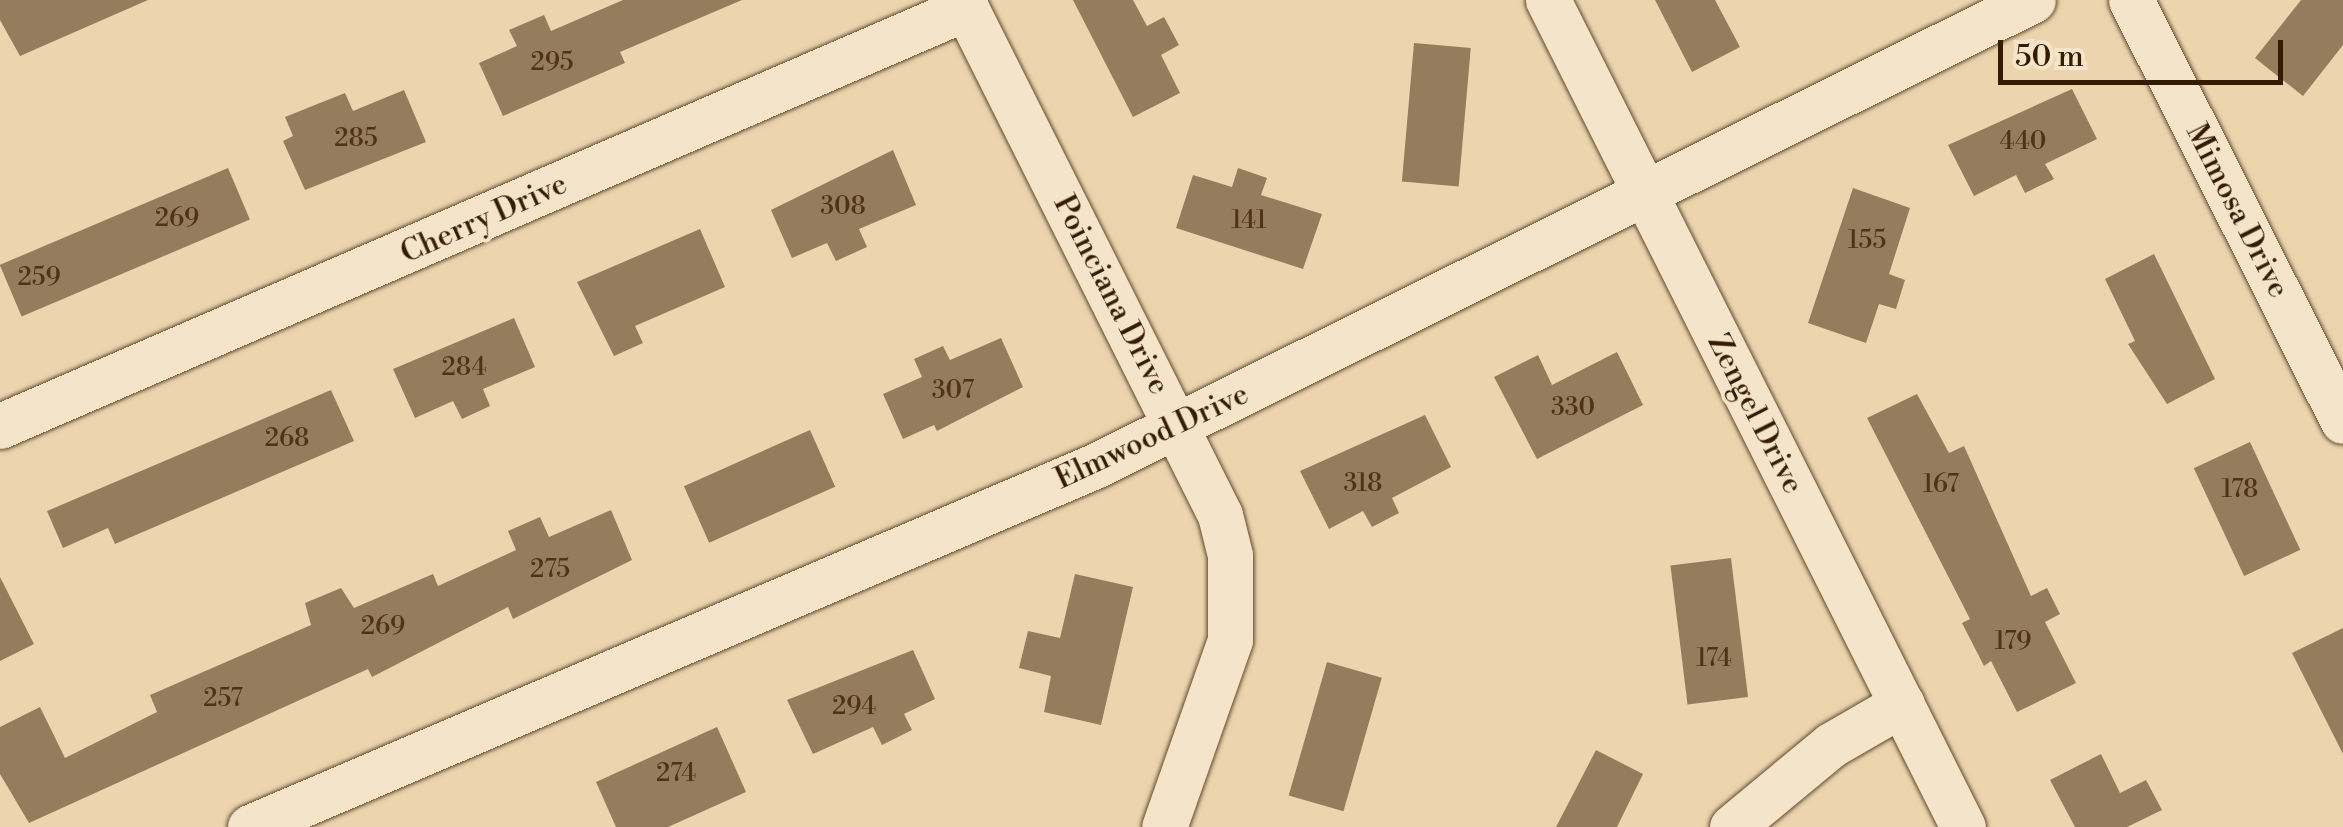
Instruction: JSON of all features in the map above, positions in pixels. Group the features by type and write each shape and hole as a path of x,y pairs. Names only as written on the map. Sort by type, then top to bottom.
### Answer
{"street":[{"name":"Zengel Drive","path":"1548,0 1964,827"},
{"name":"Elmwood Drive","path":"250,827 1177,427 2033,0"},
{"name":"Mimosa Drive","path":"2131,0 2343,421"},
{"name":"Cherry Drive","path":"0,426 964,4"},
{"name":"Poinciana Drive","path":"964,4 1220,515 1234,598 1230,640 1164,827"},
{"path":"1732,827 1831,745 1902,704"}],"building":[{"path":"0,0 148,0 20,56 0,20"},
{"path":"623,0 742,0 620,52 625,63 503,116 479,63 517,46 509,30 544,15 551,31"},
{"path":"1073,0 1133,0 1147,26 1164,17 1179,45 1161,55 1180,93 1133,117"},
{"path":"1655,0 1715,0 1740,47 1692,72"},
{"path":"2301,0 2343,0 2343,45 2303,96 2255,58"},
{"path":"1414,43 1471,48 1459,186 1402,181"},
{"path":"2072,89 2097,139 2045,164 2054,179 2025,193 2016,175 1974,196 1948,145"},
{"path":"404,90 426,142 305,190 283,141 293,136 285,117 345,93 353,111"},
{"path":"893,150 916,205 859,229 867,247 836,261 827,243 792,258 771,210"},
{"path":"228,168 250,220 22,316 0,265"},
{"path":"1238,168 1267,178 1261,195 1322,214 1303,269 1176,228 1193,175 1232,187"},
{"path":"1853,188 1910,208 1889,274 1905,280 1896,309 1879,304 1866,343 1808,323"},
{"path":"700,229 725,287 635,326 643,343 614,356 577,282"},
{"path":"2154,254 2215,379 2167,404 2128,344 2135,341 2105,279"},
{"path":"514,318 535,367 483,389 490,406 462,419 453,401 415,418 393,369"},
{"path":"1001,338 1023,387 937,431 934,425 903,439 883,394 922,377 914,359 943,346 950,360"},
{"path":"1617,352 1643,405 1537,459 1494,377 1538,355 1552,385"},
{"path":"331,390 354,441 115,544 108,528 63,548 47,511"},
{"path":"1917,394 1949,453 1964,446 2031,596 2047,588 2060,614 2045,622 2076,683 2017,712 1991,661 1984,666 1962,623 1970,619 1867,418"},
{"path":"1425,415 1451,467 1392,498 1399,513 1372,527 1363,511 1329,529 1300,471"},
{"path":"810,430 835,487 709,543 684,486"},
{"path":"2250,442 2300,550 2244,576 2194,468"},
{"path":"611,510 632,560 513,619 508,607 372,677 368,669 29,823 0,774 0,727 40,707 65,758 157,712 150,695 311,625 305,603 341,588 354,608 433,574 438,586 516,550 508,531 540,517 549,537"},
{"path":"1731,558 1748,697 1688,704 1670,565"},
{"path":"1075,574 1133,587 1101,725 1044,712 1051,676 1019,668 1028,631 1060,638"},
{"path":"0,577 34,644 0,661"},
{"path":"2343,628 2343,754 2292,653"},
{"path":"913,650 935,699 904,714 912,730 882,745 873,727 813,754 787,700"},
{"path":"1327,662 1382,678 1343,811 1289,796"},
{"path":"717,727 746,792 668,827 616,827 596,782"},
{"path":"1596,750 1643,774 1617,827 1556,827"},
{"path":"2101,754 2120,793 2146,780 2162,810 2127,827 2075,827 2050,780"}]}
